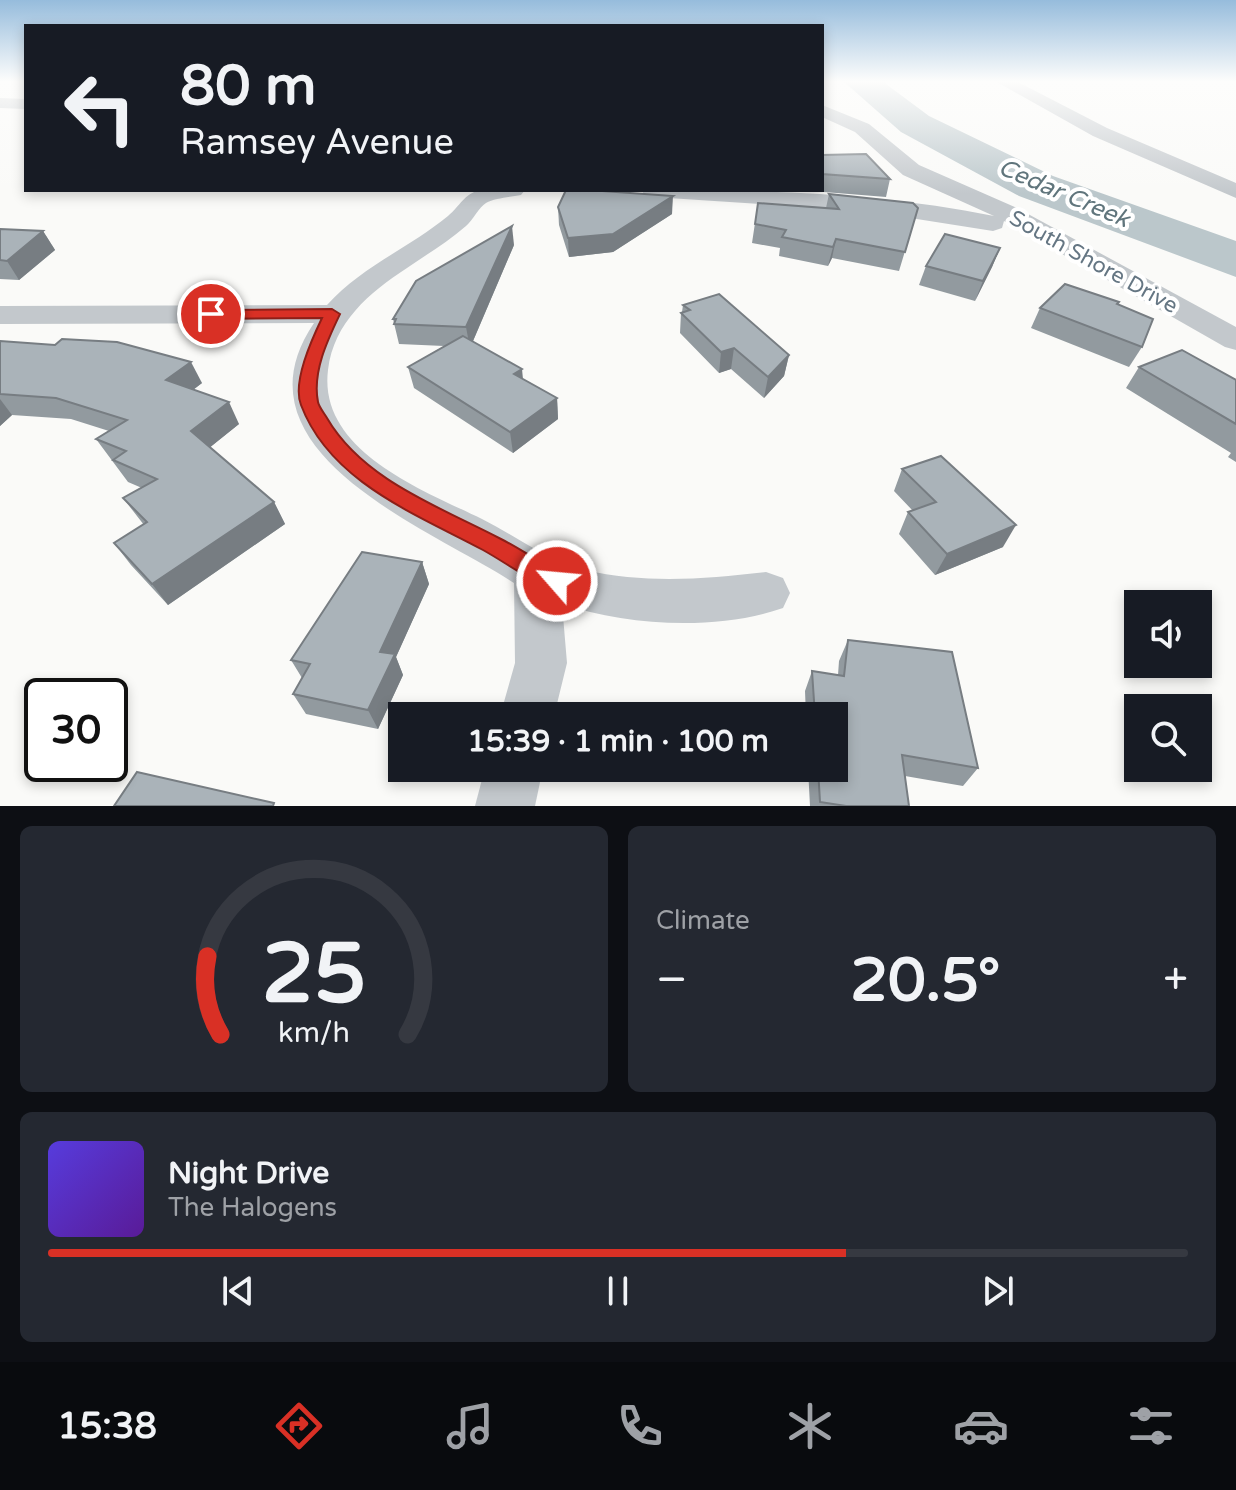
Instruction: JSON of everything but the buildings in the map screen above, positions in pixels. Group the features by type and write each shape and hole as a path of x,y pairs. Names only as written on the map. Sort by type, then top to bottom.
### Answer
{"street":[{"name":"South Shore Drive","path":"844,119 874,137 911,170 1049,235 1236,340"},
{"path":"1075,119 1236,191"},
{"path":"930,211 951,197 950,188"},
{"path":"492,192 472,194 468,212 453,226 351,294 332,314 313,355 309,402 327,435 354,466 388,490 513,556 537,573 578,588 624,598 686,601 766,593"},
{"path":"686,192 820,200 930,211 1049,235"},
{"path":"0,315 332,314"},
{"path":"531,702 541,663 537,573"},
{"path":"505,806 511,782"}],"waterway":[{"name":"Cedar Creek","path":"908,119 1036,186 1236,260"}],"route":[{"path":"211,314 332,314 313,355 309,402 327,435 354,466 388,490 513,556 537,573 557,581"}]}
